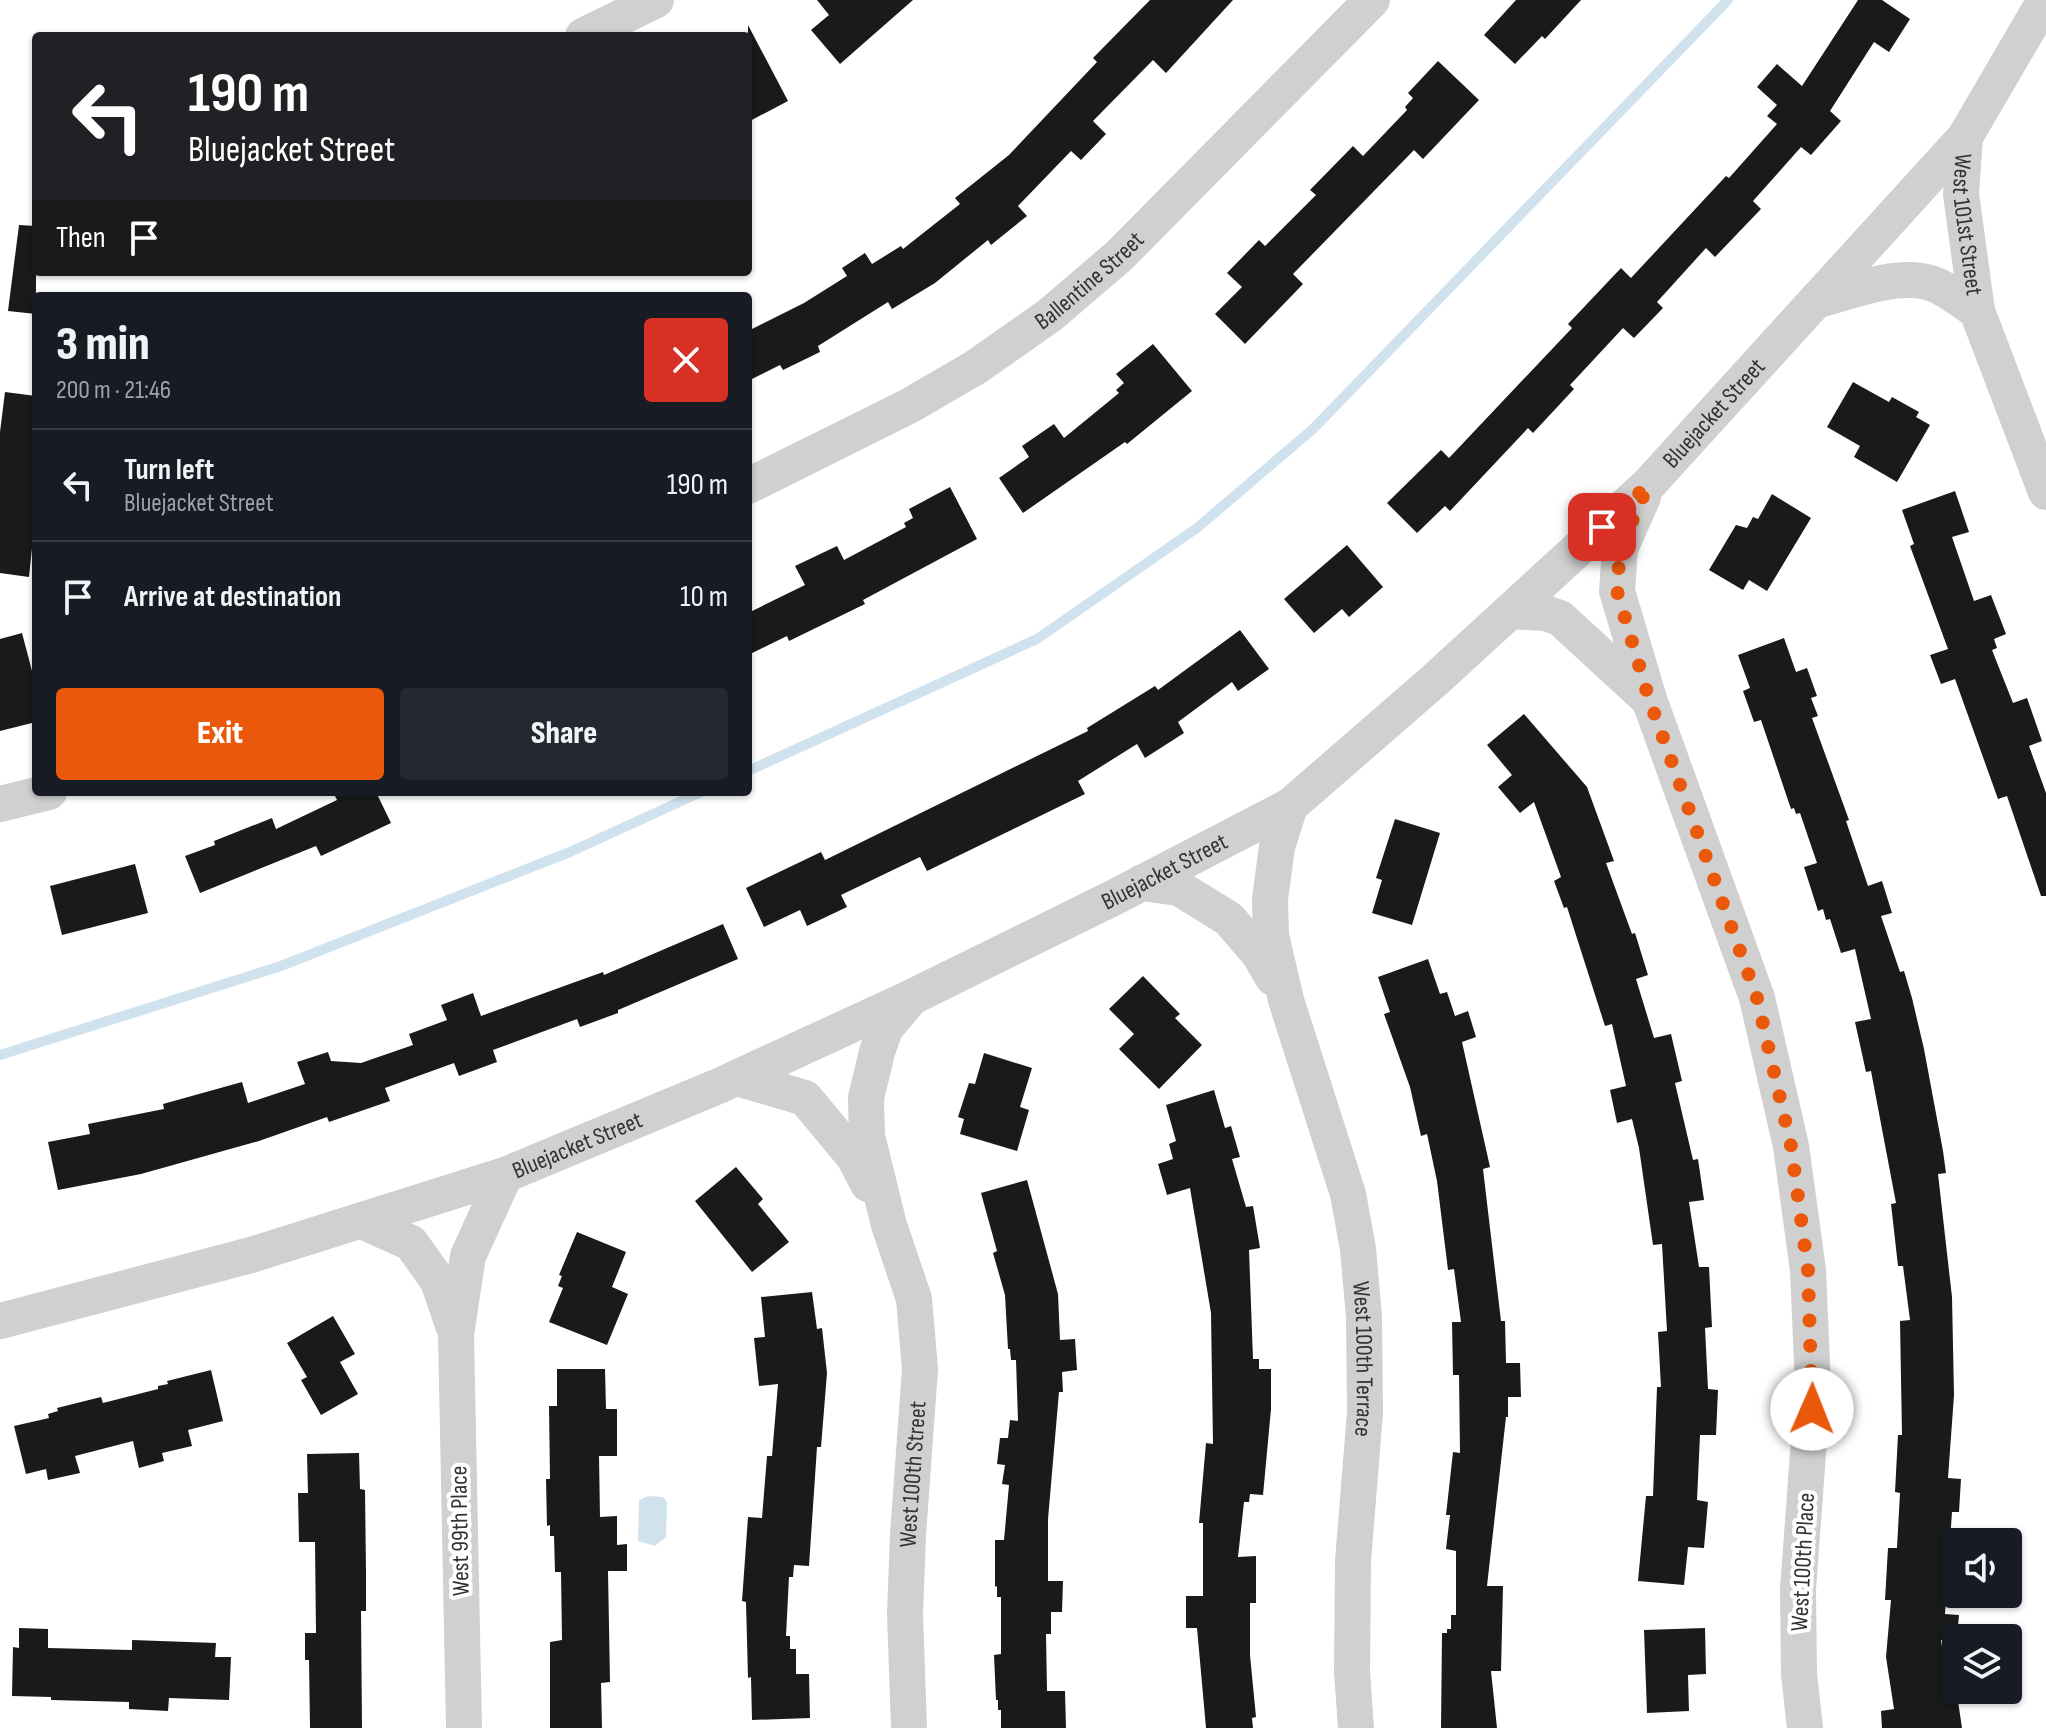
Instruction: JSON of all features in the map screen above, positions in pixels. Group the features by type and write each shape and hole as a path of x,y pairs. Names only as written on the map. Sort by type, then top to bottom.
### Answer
{"street":[{"path":"591,32 656,0"},
{"name":"Ballentine Street","path":"752,484 909,406 976,367 1050,315 1120,255 1372,0"},
{"name":"Bluejacket Street","path":"0,1321 251,1255 505,1175 737,1078 912,997 1290,806 1435,680 1648,485 1965,137 2045,0"},
{"name":"West 101st Street","path":"1965,137 1961,194 1977,311 2046,492"},
{"name":"West 101st Street","path":"1818,300 1888,282 1923,281 1947,291 1977,311"},
{"name":"West 100th Place","path":"1648,485 1620,549 1617,591 1649,699 1757,998 1791,1146 1808,1270 1813,1386 1798,1589 1799,1674 1805,1728"},
{"name":"West 100th Place","path":"1511,611 1545,613 1560,618 1649,699"},
{"path":"0,804 33,796"},
{"name":"West 100th Terrace","path":"1290,806 1277,847 1270,899 1271,935 1286,1000 1348,1194 1358,1249 1364,1317 1365,1412 1353,1561 1352,1672 1356,1728"},
{"name":"West 100th Terrace","path":"1141,883 1179,888 1229,919 1259,954 1286,1000"},
{"name":"West 100th Street","path":"909,1728 905,1614 920,1369 914,1299 889,1225 867,1136 866,1098 885,1029 912,997"},
{"name":"West 100th Street","path":"737,1078 805,1098 854,1157 889,1225"},
{"name":"West 99th Place","path":"464,1728 456,1334 468,1256 505,1175"},
{"name":"West 99th Place","path":"362,1221 411,1243 438,1281 456,1334"}],"water":[{"path":"648,1496 663,1497 667,1502 666,1537 655,1546 638,1541 639,1500"}],"building":[{"path":"817,0 913,0 840,64 811,30 829,15"},
{"path":"1150,0 1233,0 1166,73 1153,60 1093,121 1106,134 1081,160 1071,151 1018,206 1027,216 991,245 988,240 935,283 892,309 888,302 818,346 820,352 783,370 780,365 752,379 752,329 804,303 847,276 842,268 865,253 872,264 901,246 903,249 960,204 955,198 1009,155 1097,62 1093,58"},
{"path":"1516,0 1581,0 1545,39 1542,36 1515,64 1484,35"},
{"path":"1858,0 1882,0 1910,19 1889,52 1874,42 1830,111 1841,121 1811,155 1801,147 1753,201 1761,209 1715,257 1706,248 1657,302 1663,308 1634,338 1623,328 1570,385 1574,389 1533,433 1528,428 1450,511 1445,506 1417,533 1387,503 1441,450 1449,458 1572,328 1568,324 1621,268 1631,278 1726,176 1729,178 1777,124 1767,116 1777,105 1757,87 1777,64 1802,86"},
{"path":"752,33 788,101 752,120"},
{"path":"1438,61 1479,100 1423,159 1414,150 1293,274 1303,284 1245,344 1215,314 1242,287 1227,273 1259,240 1265,246 1316,195 1310,190 1353,146 1363,156 1407,110 1405,107 1413,98 1408,93"},
{"path":"19,225 32,226 32,276 36,276 36,292 32,292 32,314 8,311"},
{"path":"1153,344 1192,391 1127,444 1125,442 1023,513 999,478 1029,457 1022,446 1054,424 1064,438 1119,393 1116,390 1124,383 1116,374"},
{"path":"1853,382 1889,402 1892,397 1919,412 1916,417 1930,425 1897,482 1854,457 1860,446 1827,427"},
{"path":"5,392 32,395 32,548 29,577 0,573 0,432"},
{"path":"950,487 977,539 863,600 865,604 789,641 787,636 752,653 752,611 805,585 795,566 837,546 844,560 906,527 904,523 913,518 909,509"},
{"path":"1955,491 1969,532 1952,537 1974,601 1991,595 2006,634 1994,639 1997,648 1992,650 2013,703 2027,698 2042,741 2029,746 2046,793 2046,896 2041,896 2007,796 1998,799 1955,679 1941,684 1930,655 1948,649 1910,546 1914,544 1902,510"},
{"path":"1772,494 1811,518 1767,591 1749,580 1743,590 1709,570 1736,525 1747,528 1753,517 1758,519"},
{"path":"1347,545 1383,587 1349,617 1342,609 1314,633 1284,599"},
{"path":"1240,630 1269,669 1238,691 1232,682 1178,722 1184,733 1145,758 1137,744 1078,781 1085,794 927,871 920,857 841,895 847,907 807,926 800,910 764,927 746,888 821,852 825,860 1088,731 1087,728 1155,686 1158,690"},
{"path":"22,633 32,671 32,723 0,731 0,639"},
{"path":"1784,638 1796,672 1807,668 1817,696 1811,698 1818,716 1812,718 1849,820 1846,821 1868,886 1882,881 1892,913 1881,916 1900,972 1904,971 1924,1049 1946,1173 1938,1174 1952,1297 1954,1395 1948,1478 1961,1479 1959,1512 1952,1512 1951,1528 1942,1528 1942,1608 1945,1608 1945,1614 1959,1615 1958,1624 1942,1624 1942,1704 1958,1704 1962,1728 1882,1728 1881,1711 1894,1709 1886,1657 1891,1600 1885,1600 1888,1548 1897,1548 1900,1493 1895,1492 1898,1435 1902,1435 1900,1321 1910,1320 1903,1266 1898,1266 1891,1204 1896,1203 1871,1071 1866,1072 1855,1022 1871,1019 1855,949 1841,953 1830,919 1826,920 1823,909 1818,911 1804,867 1817,863 1800,813 1796,814 1794,808 1791,809 1761,720 1754,722 1743,691 1750,688 1738,655"},
{"path":"1524,714 1587,787 1614,861 1606,863 1632,934 1635,933 1648,975 1636,979 1654,1038 1671,1034 1682,1081 1675,1083 1693,1160 1698,1159 1704,1200 1689,1202 1699,1267 1709,1267 1712,1327 1705,1328 1708,1389 1718,1390 1716,1435 1700,1435 1697,1500 1708,1502 1704,1548 1688,1547 1684,1585 1638,1581 1646,1496 1653,1496 1657,1387 1661,1387 1658,1332 1667,1331 1662,1244 1653,1245 1632,1119 1617,1123 1610,1090 1626,1086 1612,1024 1605,1026 1567,907 1564,908 1554,881 1561,877 1534,802 1520,813 1498,787 1512,775 1487,745"},
{"path":"335,796 378,796 391,823 321,856 316,846 200,893 185,856 272,818 276,829 337,800"},
{"path":"1395,819 1440,833 1412,925 1372,913 1382,880 1376,878"},
{"path":"135,864 148,913 62,935 50,886"},
{"path":"723,924 738,959 618,1010 618,1013 580,1027 577,1019 493,1050 497,1062 459,1076 454,1063 385,1088 390,1101 329,1122 327,1117 259,1141 141,1174 58,1190 48,1142 90,1134 88,1124 164,1109 163,1104 242,1082 248,1103 305,1084 297,1062 328,1052 331,1061 361,1063 413,1045 409,1034 447,1020 441,1005 473,993 481,1016 603,972 604,975"},
{"path":"1428,959 1440,994 1447,992 1455,1016 1468,1011 1476,1037 1462,1042 1490,1167 1483,1169 1501,1321 1505,1321 1506,1363 1520,1363 1521,1397 1508,1397 1487,1586 1503,1586 1501,1671 1491,1671 1497,1728 1441,1728 1442,1633 1451,1629 1451,1615 1456,1615 1456,1551 1446,1549 1450,1515 1446,1515 1453,1452 1460,1453 1459,1375 1453,1375 1452,1322 1461,1322 1454,1269 1448,1270 1437,1181 1427,1134 1421,1136 1410,1087 1384,1014 1390,1012 1378,977"},
{"path":"1143,976 1180,1014 1175,1018 1202,1045 1159,1089 1119,1049 1134,1034 1109,1009"},
{"path":"984,1053 1032,1068 1020,1107 1029,1110 1017,1151 960,1134 964,1119 958,1117 969,1083 975,1084"},
{"path":"1214,1090 1225,1128 1231,1126 1240,1157 1232,1159 1246,1207 1253,1206 1260,1248 1249,1250 1253,1359 1259,1359 1259,1369 1271,1369 1271,1409 1263,1495 1250,1494 1249,1502 1244,1502 1238,1557 1256,1556 1256,1603 1250,1603 1250,1655 1256,1717 1252,1718 1253,1728 1206,1728 1197,1628 1186,1628 1186,1596 1203,1596 1203,1523 1199,1523 1206,1443 1213,1444 1211,1313 1190,1188 1167,1195 1158,1164 1173,1159 1169,1144 1176,1141 1166,1105"},
{"path":"736,1167 763,1199 758,1204 789,1242 752,1272 695,1201"},
{"path":"1027,1180 1058,1294 1060,1340 1075,1339 1077,1370 1062,1372 1063,1392 1059,1392 1048,1519 1048,1581 1063,1581 1062,1612 1051,1612 1051,1634 1046,1634 1047,1691 1065,1691 1066,1728 1001,1728 1001,1710 998,1710 996,1700 994,1655 1001,1654 1001,1597 997,1597 995,1587 995,1540 1004,1540 1009,1485 1002,1484 1005,1465 997,1464 1000,1438 1008,1438 1010,1420 1018,1421 1016,1360 1011,1360 1008,1349 1005,1295 981,1193"},
{"path":"577,1232 626,1252 612,1287 628,1294 607,1345 549,1322 563,1288 558,1286 562,1276 559,1275"},
{"path":"812,1292 817,1329 822,1328 827,1373 821,1447 817,1447 809,1566 794,1565 793,1577 789,1577 786,1636 790,1636 790,1649 796,1649 796,1674 809,1674 810,1718 752,1720 746,1602 742,1601 748,1517 762,1518 767,1456 772,1456 778,1384 759,1386 754,1338 765,1337 761,1297"},
{"path":"333,1316 355,1354 340,1362 358,1394 321,1415 301,1380 307,1377 287,1343"},
{"path":"557,1369 605,1369 606,1409 617,1409 617,1456 599,1456 600,1517 617,1516 617,1545 627,1544 627,1571 608,1571 610,1682 601,1683 602,1728 550,1728 550,1642 562,1640 561,1572 555,1572 554,1536 550,1536 550,1525 547,1526 546,1479 550,1479 549,1406 557,1406"},
{"path":"211,1370 223,1421 188,1430 192,1446 162,1453 164,1461 139,1468 133,1441 75,1456 80,1473 48,1480 46,1469 26,1474 14,1426 49,1418 48,1414 58,1411 57,1408 101,1397 103,1403 158,1389 158,1386 168,1384 167,1381"},
{"path":"359,1453 360,1489 365,1490 366,1572 366,1611 361,1611 362,1728 310,1728 309,1660 305,1660 305,1633 316,1633 315,1542 299,1542 298,1493 308,1493 307,1454"},
{"path":"19,1628 48,1629 48,1648 132,1650 132,1640 216,1643 215,1657 231,1657 229,1700 169,1698 168,1711 129,1709 129,1702 12,1696 13,1647 19,1648"},
{"path":"1705,1628 1706,1674 1688,1675 1689,1711 1647,1713 1644,1630"}],"waterway":[{"path":"752,769 1037,639 1197,528 1313,429 1728,0"},
{"path":"0,1055 281,966 570,852 692,796"}],"route":[{"path":"1602,527 1648,485 1620,549 1617,591 1649,699 1757,998 1791,1146 1808,1270 1812,1409"}]}
